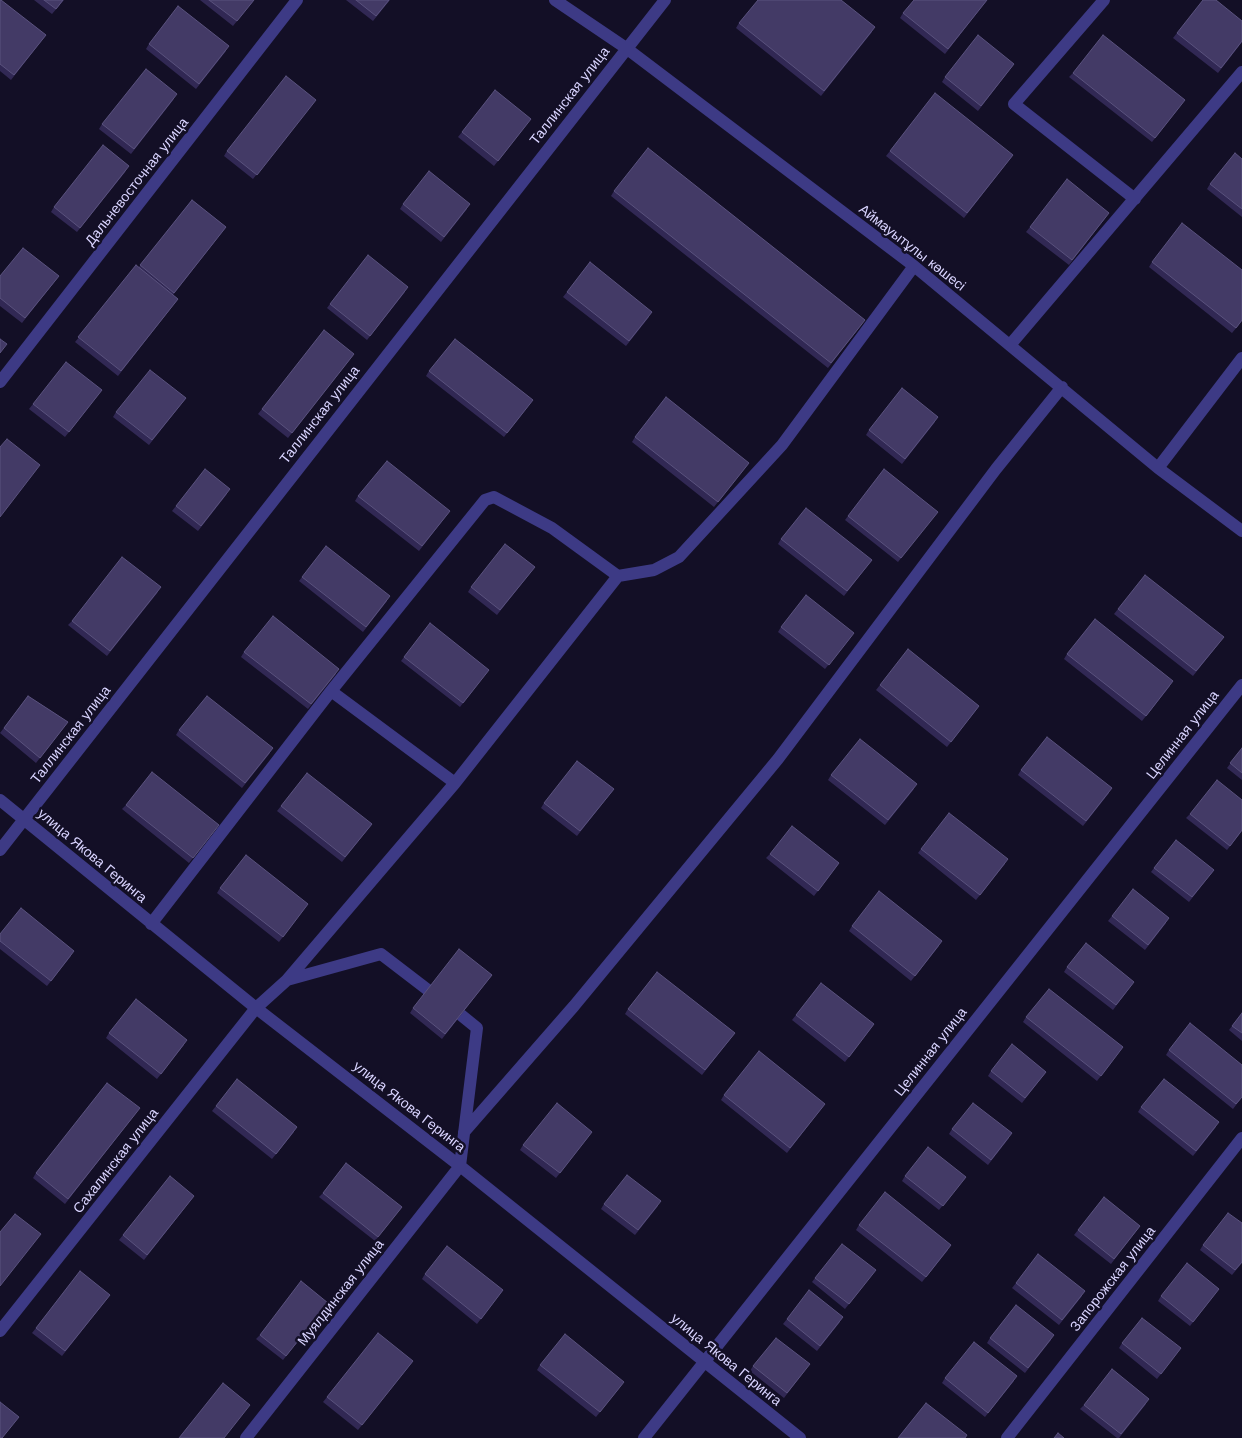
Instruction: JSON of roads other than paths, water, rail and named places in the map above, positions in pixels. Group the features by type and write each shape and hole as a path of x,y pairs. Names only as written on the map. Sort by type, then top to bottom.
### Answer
{"street":[{"name":"Дальневосточная улица","path":"0,382 297,0"},
{"name":"Аймауытұлы көшесі","path":"554,0 626,48 914,266 1158,468 1242,531"},
{"name":"Таллинская улица","path":"0,850 665,0"},
{"path":"1104,0 1014,104 1135,199"},
{"path":"1010,345 1242,72"},
{"path":"151,924 331,691 485,500 494,498 552,528 618,576 654,570 679,556 782,444 914,266"},
{"path":"1158,468 1242,358"},
{"path":"464,1132 574,1006 778,759 996,469 1062,387"},
{"name":"Сахалинская улица","path":"0,1331 256,1008 287,980 455,783 618,576"},
{"name":"Целинная улица","path":"644,1438 1242,685"},
{"path":"331,691 455,783"},
{"name":"улица Якова Геринга","path":"0,800 256,1008 460,1166 800,1438"},
{"path":"287,980 381,954 428,990"},
{"path":"460,1166 477,1028 461,1015"},
{"name":"Запорожская улица","path":"1007,1438 1242,1138"},
{"name":"Муялдинская улица","path":"246,1438 460,1166"}]}
